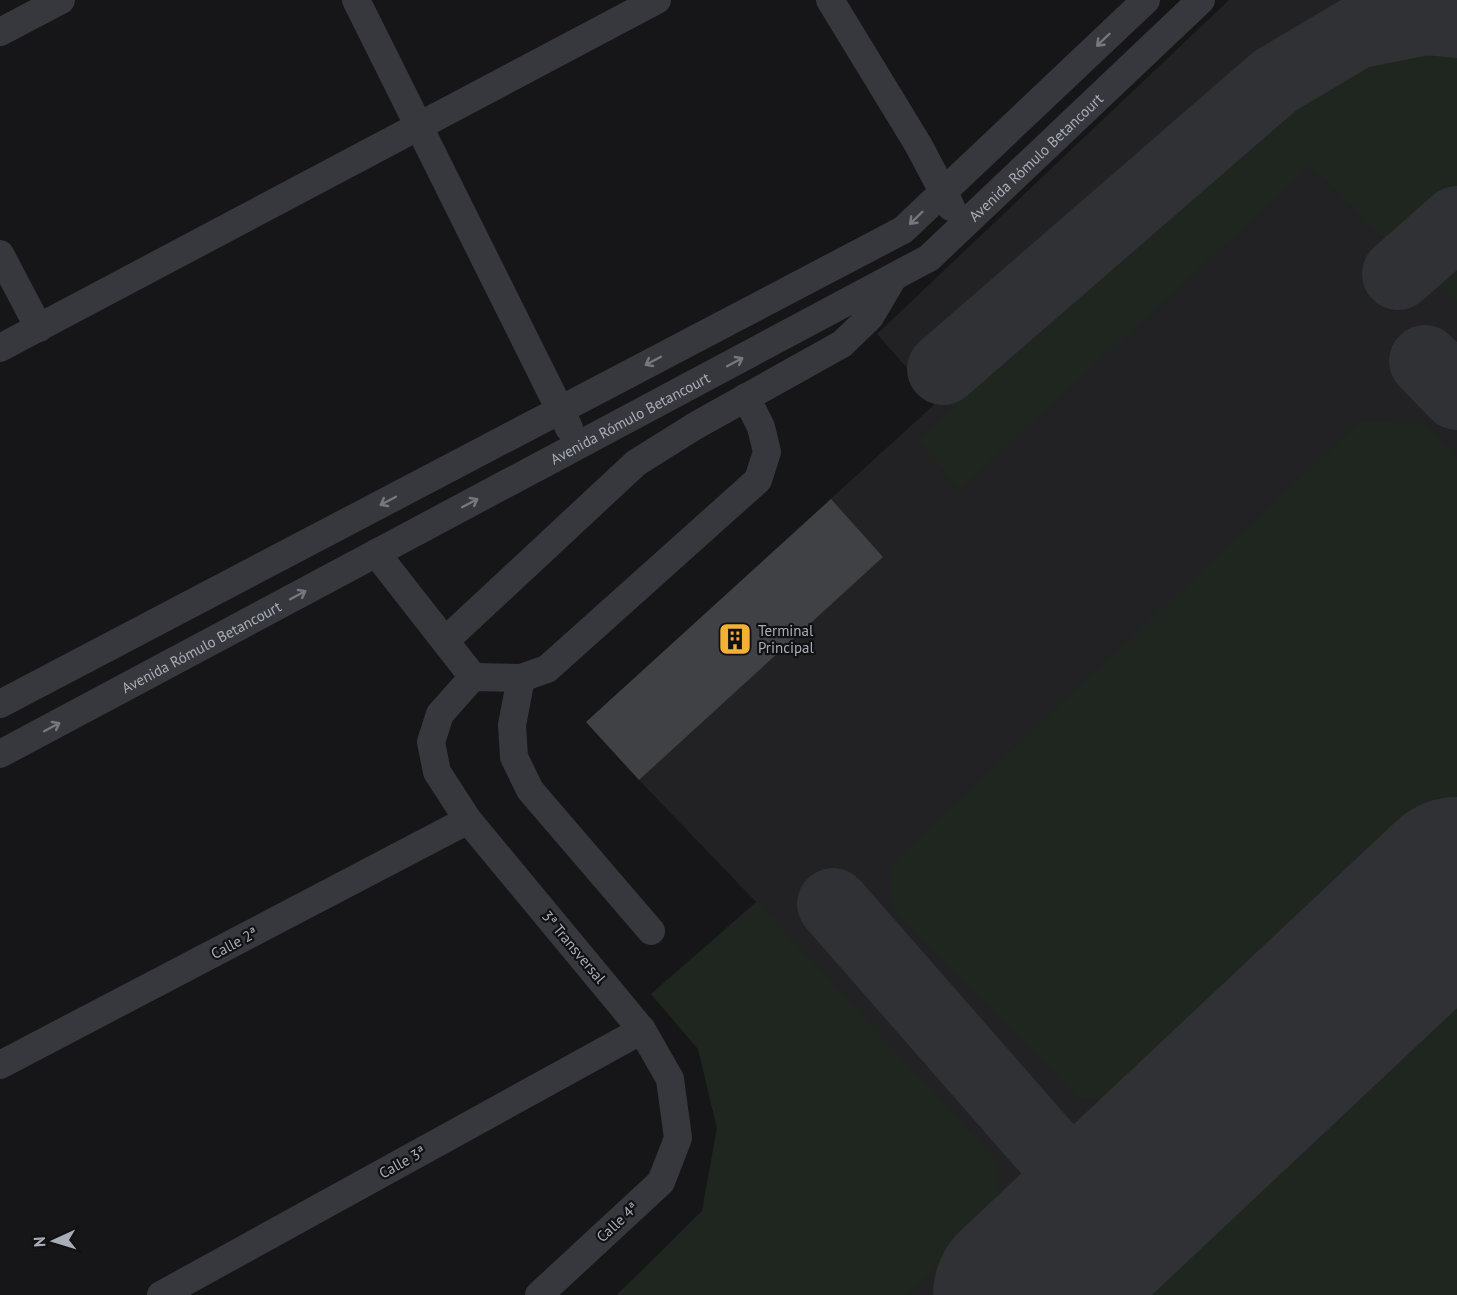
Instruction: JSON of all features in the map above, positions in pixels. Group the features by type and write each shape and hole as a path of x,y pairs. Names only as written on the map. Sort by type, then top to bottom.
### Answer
{"street":[{"path":"0,32 61,0"},
{"path":"356,0 579,446"},
{"path":"0,348 657,0"},
{"path":"830,0 919,146 962,227"},
{"path":"0,704 903,230 1146,0"},
{"name":"Avenida Rómulo Betancourt","path":"0,754 929,258 1201,0"},
{"path":"0,254 39,328"},
{"path":"446,641 636,463 746,397 842,344 870,317 893,278"},
{"path":"376,553 473,677 521,678 547,669 758,480 767,452 761,427 746,397"},
{"name":"3ª Transversal","path":"473,677 440,714 431,742 436,772 468,820 642,1030 670,1079 678,1138"},
{"path":"521,678 512,725 514,757 530,790 651,931"},
{"name":"Calle 2ª","path":"0,1065 468,820"},
{"name":"Calle 3ª","path":"161,1295 642,1030"},
{"name":"Calle 4ª","path":"539,1295 661,1182 678,1138"}],"shaded area":[{"path":"1229,0 1457,0 1457,1295 617,1295 702,1211 717,1128 698,1049 651,994 756,902 586,722 937,402 877,334"},
{"path":"1457,31 1457,202 1399,255 1311,166 959,490 919,442 953,408 942,398 1275,99 1369,47"},
{"path":"1457,255 1457,303 1432,277"},
{"path":"1360,421 1424,423 1457,459 1457,809 1130,1096 1102,1101 1079,1098 891,909 890,865"},
{"path":"757,902 999,1162 1000,1207 961,1247 906,1295 617,1295 702,1211 717,1128 698,1049 651,994"},
{"path":"1457,985 1457,1295 1120,1295"}],"building":[{"name":"Terminal Principal","path":"831,499 883,557 639,780 586,722"}],"taxiway":[{"path":"943,369 1275,81 1356,33 1426,19 1457,22"},
{"path":"1398,274 1457,222"},
{"path":"1425,361 1457,394"},
{"path":"833,904 1107,1217"}],"runway":[{"path":"1022,1295 1457,886"}],"place":[{"name":"Terminal Principal","path":"735,639"}]}
